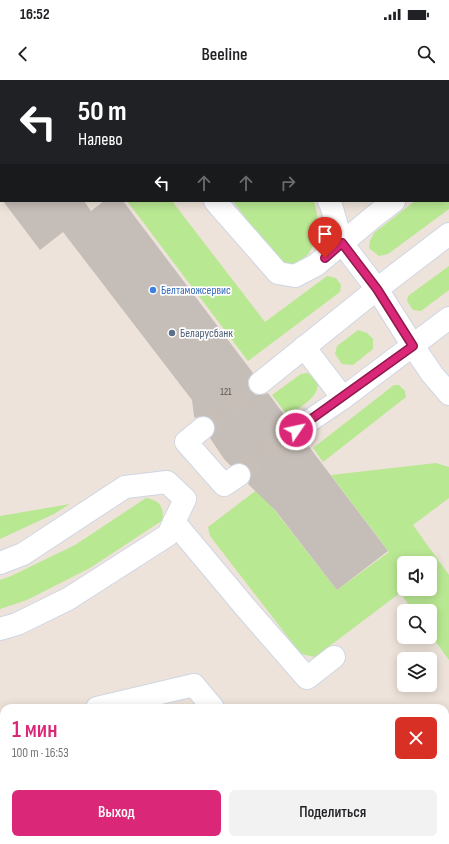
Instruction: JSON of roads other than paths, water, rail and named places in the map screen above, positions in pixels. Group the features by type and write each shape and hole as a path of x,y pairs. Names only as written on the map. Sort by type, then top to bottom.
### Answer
{"lane":[{"path":"216,202 278,273 295,276 316,265 393,202"},
{"path":"330,202 342,243 377,289 413,346 449,394"},
{"path":"260,383 377,289 449,234"},
{"path":"296,430 343,398 449,318"},
{"path":"304,347 343,398"},
{"path":"203,428 186,442 224,485 239,475"},
{"path":"0,563 23,554 125,487 167,482 185,499 168,535 68,599 17,624 0,629"},
{"path":"174,522 307,678 334,657"},
{"path":"113,704 194,684 210,704"}],"tunnel":[{"path":"203,428 260,383"},
{"path":"239,475 296,430"}],"place":[{"name":"Белтаможсервис","path":"153,290"},
{"name":"Беларусбанк","path":"172,333"}]}
